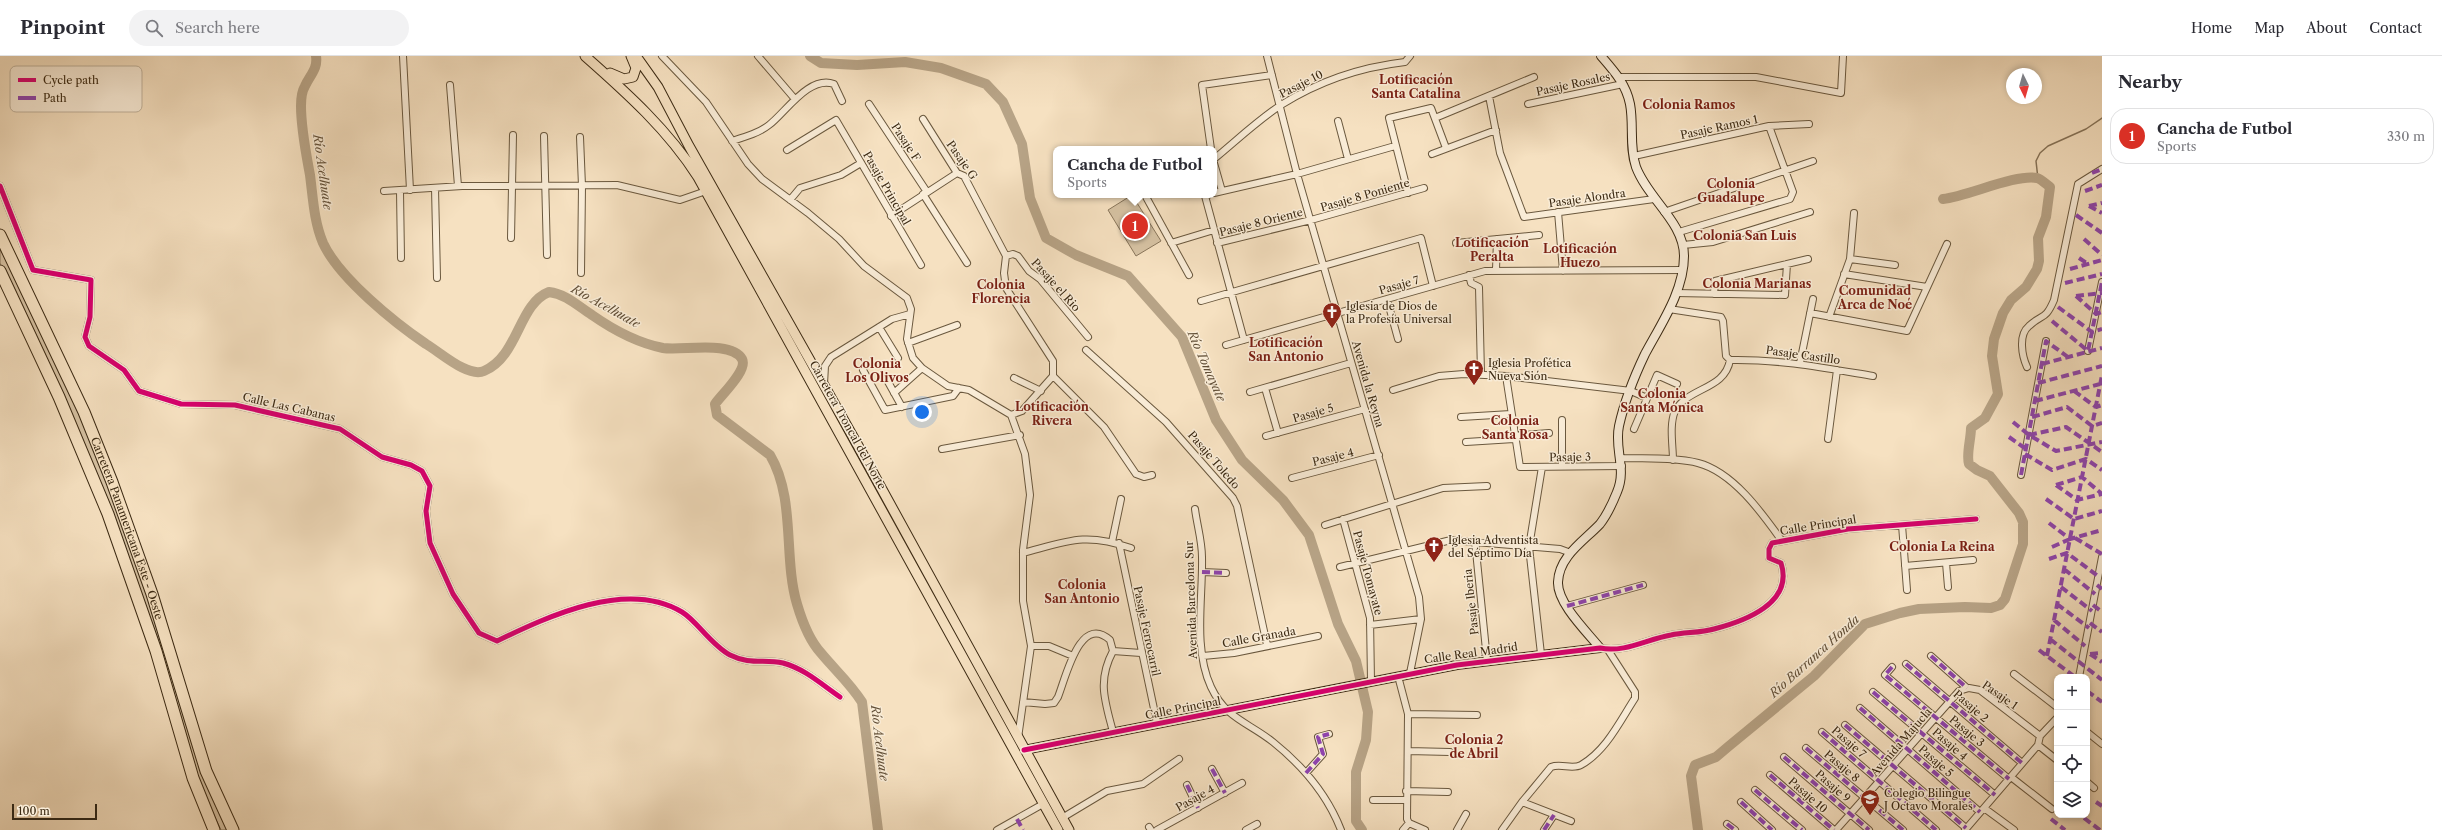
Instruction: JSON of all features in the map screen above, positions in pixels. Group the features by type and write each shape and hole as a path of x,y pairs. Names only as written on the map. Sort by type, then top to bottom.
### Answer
{"highway":[{"name":"Carretera Panamericana Este - Oeste","path":"0,235 84,412 112,482 152,594 206,771 233,830"},
{"name":"Carretera Panamericana Este - Oeste","path":"0,271 70,422 108,514 156,651 193,778 214,830"}],"main road":[{"path":"587,58 620,79 627,79 633,77 636,71 631,56"},
{"name":"Carretera Troncal del Norte","path":"636,56 658,87 689,146 824,384 1069,830"},
{"name":"Carretera Troncal del Norte","path":"587,58 656,122 691,167 706,191 1058,830"}],"street":[{"path":"403,56 410,190"},
{"path":"662,56 706,102 732,141 762,179 839,239 864,266 903,294 909,302 910,314 908,342 913,358 922,368 948,386 969,390 1011,415 1020,435 1028,471 1030,495 1023,553 1023,600 1031,646 1018,739"},
{"path":"758,56 794,98"},
{"name":"Avenida la Reyna","path":"1267,56 1297,174 1407,551 1419,597 1421,618 1410,673"},
{"path":"1502,830 1522,802 1551,767 1581,765 1602,748 1636,698 1635,692 1604,649 1567,606 1559,590 1558,582 1560,572 1571,553 1601,522 1618,492 1622,480 1619,427 1644,357 1676,293 1683,270 1684,245 1679,232 1654,199 1636,167 1630,104 1621,80 1601,56"},
{"name":"Pasaje Rosales","path":"1528,104 1621,80 1756,77 1841,93 1843,56"},
{"name":"Pasaje 10","path":"1217,156 1280,105 1303,92 1342,76 1380,65 1405,62 1410,57"},
{"path":"1211,146 1202,85 1272,75"},
{"path":"1435,118 1534,77"},
{"path":"732,141 769,125 794,98 817,85 828,82 837,89 842,101"},
{"path":"450,85 458,186"},
{"path":"1432,154 1496,130 1489,96"},
{"name":"Pasaje F","path":"869,104 967,263"},
{"path":"1408,193 1389,121 1392,116 1431,108 1446,148"},
{"name":"Pasaje G","path":"923,119 957,173 964,176 1006,256"},
{"name":"Pasaje Principal","path":"787,150 836,120 921,266"},
{"path":"1338,121 1348,159"},
{"name":"Pasaje Ramos 1","path":"1634,156 1769,126 1809,124"},
{"path":"1679,232 1790,199 1793,192 1769,126"},
{"name":"Pasaje Alondra","path":"1496,130 1500,153 1524,217 1654,199"},
{"path":"511,238 513,135"},
{"path":"544,136 547,255"},
{"path":"580,136 582,186 581,273"},
{"path":"1217,192 1297,174 1395,146"},
{"path":"1664,212 1813,161"},
{"path":"790,200 800,188 841,175 861,163"},
{"path":"2027,367 2022,355 2023,336 2028,326 2049,312 2054,300 2078,184 2102,169"},
{"path":"891,216 957,173"},
{"path":"1217,174 1222,191"},
{"path":"384,191 458,186 546,187 617,185 680,200 706,191"},
{"name":"Calle Las Cabanas","path":"0,186 33,270 91,280 90,317 85,337 89,346 124,370 139,391 181,404 235,405 340,429 382,457 411,465 422,471 430,486 426,511 430,543 452,594 479,633 497,641 536,622 586,606 619,598 658,602 683,612 704,635 729,654 753,663 781,663 802,669 840,697"},
{"path":"435,188 437,278"},
{"name":"Pasaje 8 Poniente","path":"1311,220 1424,188"},
{"path":"400,191 401,258"},
{"path":"1147,198 1189,275"},
{"path":"1208,198 1217,243 1244,340"},
{"path":"1558,212 1563,271"},
{"path":"1684,245 1713,242 1810,212"},
{"path":"1829,317 1850,259 1854,213"},
{"name":"Pasaje 8 Oriente","path":"1217,243 1311,220"},
{"path":"1172,243 1214,230"},
{"path":"1456,243 1538,235"},
{"path":"1201,301 1421,238 1433,286"},
{"path":"1496,270 1497,239"},
{"path":"1810,313 1907,331 1947,244"},
{"name":"Pasaje el Rio","path":"1006,256 1013,254 1018,256 1029,271 1040,279 1088,337"},
{"path":"1006,256 1004,273 1006,288 1052,361 1053,376 1104,427 1136,474 1144,478 1152,475"},
{"path":"1714,294 1715,281 1808,259"},
{"path":"1850,259 1895,265"},
{"path":"1676,293 1785,296 1787,264"},
{"name":"Pasaje 7","path":"1226,345 1485,271 1683,270"},
{"path":"1844,274 1927,287"},
{"path":"1469,276 1471,283 1479,287 1481,374"},
{"path":"2088,351 2102,282"},
{"path":"1387,299 1398,338"},
{"path":"1800,363 1813,299"},
{"path":"1669,309 1720,317 1723,321 1726,356 1730,360 1727,369 1718,381 1691,397 1680,405 1675,412 1672,433 1673,460"},
{"path":"824,384 825,366 830,357 898,316 910,314"},
{"path":"908,342 957,325"},
{"path":"879,327 898,358"},
{"path":"2021,475 2046,341"},
{"name":"Pasaje Toledo","path":"1086,350 1176,432 1233,498 1237,506 1267,645"},
{"name":"Pasaje Castillo","path":"1730,360 1760,360 1800,363 1873,376"},
{"path":"1250,392 1351,363"},
{"path":"894,393 922,368"},
{"path":"863,370 885,410 953,396 958,388"},
{"path":"1828,439 1837,370"},
{"path":"1393,390 1439,376 1481,374 1631,391 1647,398"},
{"path":"1634,429 1657,375 1677,384"},
{"path":"1011,415 1022,411 1053,376"},
{"path":"1506,376 1513,437"},
{"path":"1014,378 1041,391"},
{"path":"887,380 902,407"},
{"path":"1265,388 1278,433"},
{"name":"Pasaje 5","path":"1266,436 1365,408"},
{"path":"1461,417 1511,414"},
{"path":"1562,420 1562,466"},
{"path":"1466,442 1549,433"},
{"path":"942,448 1020,435"},
{"name":"Pasaje 3","path":"1513,437 1518,466 1542,467 1622,462"},
{"name":"Pasaje 4","path":"1292,478 1379,455"},
{"name":"Calle Principal","path":"1622,462 1673,460 1698,463 1742,490 1763,514 1782,541"},
{"path":"1541,654 1528,547 1542,467"},
{"path":"1325,525 1392,502 1450,486 1487,486"},
{"name":"Pasaje Ferrocarril","path":"1121,499 1116,543 1157,723"},
{"name":"Avenida Barcelona Sur","path":"1195,509 1202,555 1201,630 1203,656 1206,676 1224,710"},
{"name":"Pasaje Tomayate","path":"1343,519 1356,562 1370,625 1370,681"},
{"name":"Calle Principal","path":"1604,649 1616,651 1671,635 1713,630 1748,618 1769,606 1779,592 1784,573 1781,563 1768,558 1767,554 1772,543 1848,529 1976,519"},
{"path":"1902,525 1907,590"},
{"path":"1023,553 1081,538 1116,543 1131,548"},
{"path":"1340,567 1451,540 1560,549 1571,553"},
{"name":"Pasaje Iberia","path":"1475,541 1487,660"},
{"path":"2080,674 2102,557"},
{"path":"1905,566 1973,560"},
{"path":"1946,563 1948,587"},
{"path":"1202,572 1226,573"},
{"path":"1567,606 1643,585"},
{"path":"1370,625 1421,618"},
{"path":"1023,702 1045,704 1054,703 1058,697 1074,656 1085,637 1093,633 1105,635 1110,640 1113,651 1108,660 1102,687 1113,732"},
{"name":"Calle Granada","path":"1203,656 1234,653 1267,645 1318,636"},
{"path":"1031,646 1049,646 1074,656"},
{"name":"Calle Real Madrid","path":"1346,686 1487,660 1604,649"},
{"path":"1113,651 1141,653"},
{"name":"Pasaje 1","path":"1931,656 1967,688 1980,690 2040,736"},
{"name":"Pasaje 2","path":"1906,664 2022,763"},
{"name":"Pasaje 3","path":"1892,666 1885,675 2010,778"},
{"path":"2014,674 2054,705"},
{"path":"1398,676 1408,714 1406,800 1409,823 1403,830"},
{"name":"Calle Principal","path":"1024,750 1346,686"},
{"name":"Avenida Majucla","path":"1835,830 1908,750 1959,691 1967,688"},
{"name":"Pasaje 4","path":"1873,692 1995,795"},
{"name":"Pasaje 5","path":"1860,708 1908,750 1982,810"},
{"path":"1224,710 1273,742 1306,773 1332,806 1341,830"},
{"path":"1408,714 1477,715"},
{"path":"1845,724 1966,829 2038,745 2040,736 2054,721"},
{"name":"Pasaje 7","path":"1822,732 1936,830"},
{"path":"1306,773 1323,754 1318,737 1329,734"},
{"path":"2090,734 2102,744"},
{"path":"2038,745 2054,758"},
{"name":"Pasaje 8","path":"1806,748 1902,830"},
{"path":"1408,751 1450,752"},
{"name":"Pasaje 9","path":"1784,757 1869,830"},
{"path":"1062,818 1107,791 1143,784 1179,759"},
{"path":"1212,769 1225,792"},
{"name":"Pasaje 10","path":"1770,775 1835,830"},
{"path":"2010,778 2052,809"},
{"name":"Pasaje 4","path":"1157,830 1242,783"},
{"path":"1187,785 1198,808"},
{"path":"2090,785 2094,788"},
{"path":"1754,790 1802,830"},
{"path":"1406,792 1448,792"},
{"path":"1373,800 1406,800"},
{"path":"1522,802 1571,821"},
{"path":"1741,802 1772,830"},
{"path":"997,830 1043,804"},
{"path":"1982,810 2014,830"},
{"path":"1457,830 1466,814"},
{"path":"1544,830 1554,814"},
{"path":"1409,823 1425,830"},
{"path":"1246,830 1257,824"},
{"path":"1727,824 1734,830"}],"shaded area":[{"path":"1127,198 1134,198 1161,241 1136,256 1108,210"},
{"path":"0,244 70,391 107,477 229,830 221,830 204,794 116,524 63,393 0,263"}],"waterway":[{"name":"Río Acelhuate","path":"316,56 316,65 303,91 301,106 304,141 314,210 320,235 331,257 354,285 384,312 413,335 462,368 477,372 484,371 496,364 505,354 531,307 539,298 549,292 561,295 608,325 644,343 671,349 717,348 736,353 742,359 743,364 738,375 715,404 717,415 770,455 778,472 786,509 793,586 801,617 809,636 817,648 862,702 878,830"},
{"name":"Río Tomayate","path":"810,56 821,63 857,65 905,62 941,68 986,84 1003,102 1022,144 1030,198 1046,238 1076,255 1128,276 1182,337 1216,420 1242,460 1283,500 1309,535 1338,624 1356,661 1368,712 1366,740 1356,772 1356,821 1362,830"},
{"path":"2038,179 2036,161 2040,153 2048,146 2086,129 2102,118"},
{"name":"Río Barranca Honda","path":"1698,830 1691,776 1695,765 1716,757 1814,676 1865,624 1900,613 1919,609 1965,607 1991,608 2000,605 2005,599 2023,544 2023,522 2019,513 1990,476 1977,470 1969,464 1968,452 1971,428 1985,418 1998,394 1992,356 1994,339 2003,313 2011,300 2026,287 2037,269 2039,261 2038,238 2046,217 2050,187 2042,180 2037,178 2017,179 1943,199"}],"marked path":[{"path":"2092,173 2102,169"},
{"path":"2085,191 2102,185"},
{"path":"2089,206 2102,203"},
{"path":"2089,206 2102,213"},
{"path":"2076,215 2102,233"},
{"path":"2084,239 2102,255"},
{"path":"2079,258 2088,264"},
{"path":"2070,269 2102,260"},
{"path":"2065,283 2102,274"},
{"path":"2052,321 2088,351 2102,282"},
{"path":"2076,296 2102,293"},
{"path":"2076,296 2096,314 2102,312"},
{"path":"2058,307 2092,332 2102,329"},
{"path":"2021,475 2046,341 2068,357"},
{"path":"2042,364 2102,348"},
{"path":"2038,383 2102,366"},
{"path":"2047,656 2102,375"},
{"path":"2035,401 2100,384 2102,385"},
{"path":"2074,391 2096,407 2102,405"},
{"path":"2032,417 2067,407 2092,426 2102,423"},
{"path":"2013,422 2029,435 2056,451 2102,442"},
{"path":"2029,435 2066,427 2102,452"},
{"path":"2009,437 2026,449"},
{"path":"2025,454 2052,470 2086,459 2102,470"},
{"path":"2056,485 2082,477 2102,494"},
{"path":"2056,485 2077,500 2102,494"},
{"path":"2046,499 2074,519 2102,511"},
{"path":"2049,523 2070,539 2102,530"},
{"path":"2075,538 2102,554"},
{"path":"2052,547 2070,539"},
{"path":"2049,559 2067,553 2098,576"},
{"path":"2064,569 2095,594"},
{"path":"1202,572 1226,573"},
{"path":"1567,606 1643,585"},
{"path":"2097,585 2102,589"},
{"path":"2061,587 2092,611"},
{"path":"2057,604 2089,628"},
{"path":"2093,605 2102,612"},
{"path":"2054,620 2085,646"},
{"path":"2090,623 2102,632"},
{"path":"2050,639 2102,680"},
{"path":"2039,650 2071,674"},
{"path":"2090,654 2102,653"},
{"path":"2090,654 2102,662"},
{"path":"1931,656 1967,688"},
{"path":"1906,664 2022,763"},
{"path":"1892,667 1885,675 2009,779"},
{"path":"1873,692 1995,795"},
{"path":"2090,693 2102,702"},
{"path":"1860,708 1980,812"},
{"path":"1845,725 1966,828"},
{"path":"1822,732 1936,830"},
{"path":"1306,773 1323,754 1318,737 1329,734"},
{"path":"1806,748 1903,830"},
{"path":"1784,757 1869,830"},
{"path":"1212,769 1225,793"},
{"path":"1770,775 1834,830"},
{"path":"1187,785 1198,808"},
{"path":"1755,790 1802,830"},
{"path":"1741,802 1772,830"},
{"path":"2096,802 2102,806"},
{"path":"1544,830 1554,815"},
{"path":"2084,818 2100,830"},
{"path":"1017,819 1023,830"},
{"path":"2051,819 2065,830"},
{"path":"1727,824 1735,830"}],"cycle path":[{"path":"0,186 33,270 91,280 90,317 85,337 89,346 124,370 139,391 181,404 235,405 340,429 382,457 411,465 422,471 430,486 426,511 430,543 453,594 479,633 497,641 540,621 588,605 613,600 637,599 660,603 688,616 723,651 730,655 744,660 783,663 799,669 813,677 840,697"},
{"path":"1024,750 1457,665 1600,648 1618,649 1671,635 1714,629 1726,626 1752,615 1764,608 1774,599 1780,589 1783,577 1781,563 1769,558 1769,549 1772,543 1848,529 1976,519"}],"place":[{"name":"Cancha de Futbol","path":"1135,226"},
{"name":"Iglesia de Dios de la Profesía Universal","path":"1332,329"},
{"name":"Iglesia Profética Nueva Sión","path":"1474,386"},
{"name":"Iglesia Adventista del Séptimo Día","path":"1434,563"},
{"name":"Colegio Bilingue J Octavo Morales","path":"1870,816"}],"district":[{"name":"Lotificación Santa Catalina","path":"1416,86"},
{"name":"Colonia Ramos","path":"1689,104"},
{"name":"Colonia Guadalupe","path":"1731,190"},
{"name":"Colonia San Luis","path":"1745,235"},
{"name":"Lotificación Peralta","path":"1492,249"},
{"name":"Lotificación Huezo","path":"1580,255"},
{"name":"Colonia Marianas","path":"1757,283"},
{"name":"Colonia Florencia","path":"1001,291"},
{"name":"Comunidad Arca de Noé","path":"1875,297"},
{"name":"Lotificación San Antonio","path":"1286,349"},
{"name":"Colonia Los Olivos","path":"877,370"},
{"name":"Colonia Santa Mónica","path":"1662,400"},
{"name":"Lotificación Rivera","path":"1052,413"},
{"name":"Colonia Santa Rosa","path":"1515,427"},
{"name":"Colonia La Reina","path":"1942,546"},
{"name":"Colonia San Antonio","path":"1082,591"},
{"name":"Colonia 2 de Abril","path":"1474,746"}]}
